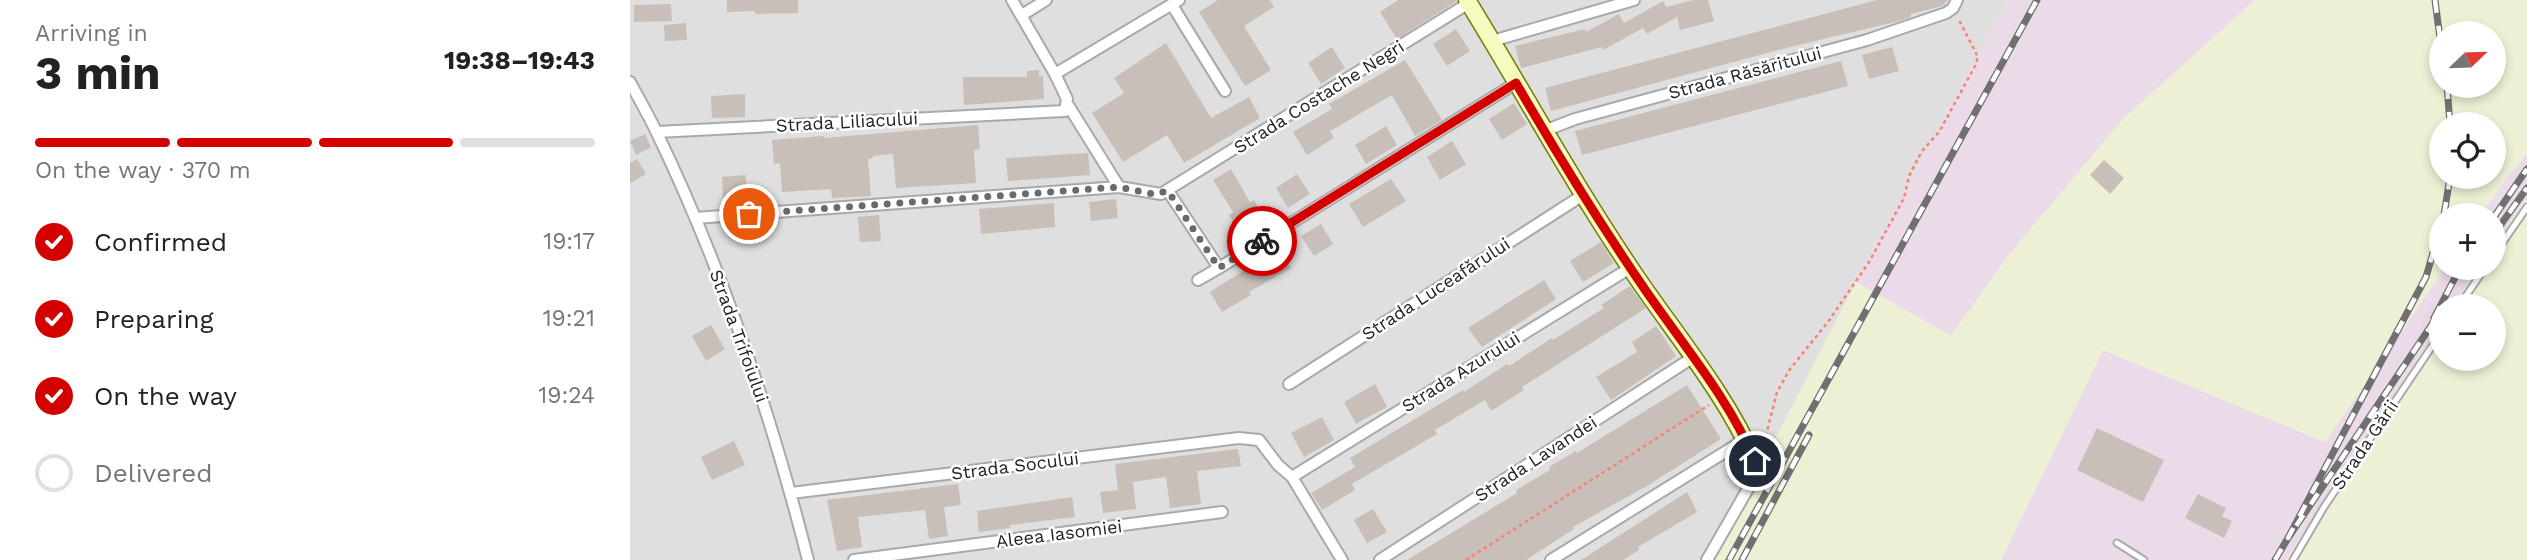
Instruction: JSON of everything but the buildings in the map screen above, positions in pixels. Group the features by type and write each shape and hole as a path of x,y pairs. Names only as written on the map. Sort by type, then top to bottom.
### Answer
{"street":[{"path":"1012,0 1055,74 1068,105 1119,187"},
{"path":"1022,15 1046,0"},
{"path":"1492,41 1634,0"},
{"path":"1055,74 1176,2 1225,91"},
{"path":"1468,2 1583,195 1746,439 1757,473 1707,560"},
{"name":"Strada Costache Negri","path":"1168,191 1468,2"},
{"name":"Strada Răsăritului","path":"1544,131 1575,119 1867,40 1952,7"},
{"name":"Strada Trifoiului","path":"630,82 657,132 695,218 748,356 791,494 808,560"},
{"path":"1198,280 1516,83"},
{"name":"Strada Liliacului","path":"657,132 1038,113 1065,111 1068,105"},
{"path":"695,218 1119,187 1153,194 1168,191 1219,268"},
{"name":"Strada Luceafǎrului","path":"1289,384 1583,195"},
{"name":"Strada Azurului","path":"1292,477 1630,268"},
{"name":"Strada Lavandei","path":"1380,560 1692,358"},
{"name":"Strada Socului","path":"791,494 1239,438 1259,440 1278,465 1292,477"},
{"path":"1551,560 1746,439"},
{"path":"1292,477 1342,560"},
{"name":"Aleea Iasomiei","path":"855,560 1222,512"}],"lane":[{"path":"2506,237 2527,206"},
{"name":"Strada Gării","path":"2293,560 2324,507 2429,351"},
{"path":"2117,543 2144,560"}],"path":[{"path":"1764,443 1777,392 1790,369 1828,322 1869,262 1904,198 1909,176 1922,151 1939,132 1975,66 1978,57 1952,7"},
{"path":"1466,560 1721,398"}],"shaded area":[{"path":"630,0 2008,0 1856,282 1713,560 630,560"},
{"path":"2008,0 2255,0 2123,119 2008,256 1951,336 1856,282"},
{"path":"2527,154 2527,198 2506,227 2506,203 2489,203 2499,189 2506,189 2507,177"},
{"path":"2437,280 2470,280 2461,294 2429,294 2429,342 2286,560 2001,560 2103,350 2325,442"}],"green space":[{"path":"2255,0 2527,0 2527,154 2506,178 2506,112 2429,112 2429,189 2499,189 2489,203 2429,203 2429,280 2437,280 2325,442 2103,350 2001,560 1713,560 1856,282 1951,336 2008,256 2123,119"},
{"path":"2527,198 2527,560 2286,560 2429,342 2429,371 2506,371 2506,294 2461,294 2470,280 2506,280 2506,227"}],"railway":[{"path":"1729,560 2037,0"},
{"path":"2435,0 2438,21"},
{"path":"2448,98 2449,112"},
{"path":"2504,203 2527,169"},
{"path":"2506,217 2527,188"},
{"path":"2446,203 2448,189"},
{"path":"2429,267 2426,277 2288,538 2429,329"},
{"path":"2446,294 2454,280"},
{"path":"1742,560 1809,435"},
{"path":"2275,560 2288,538"}],"way so far":[{"path":"749,214 1119,187 1153,194 1168,191 1219,268 1262,241"}],"route":[{"path":"1262,241 1516,83 1630,268 1721,398 1742,432 1755,461"}]}
